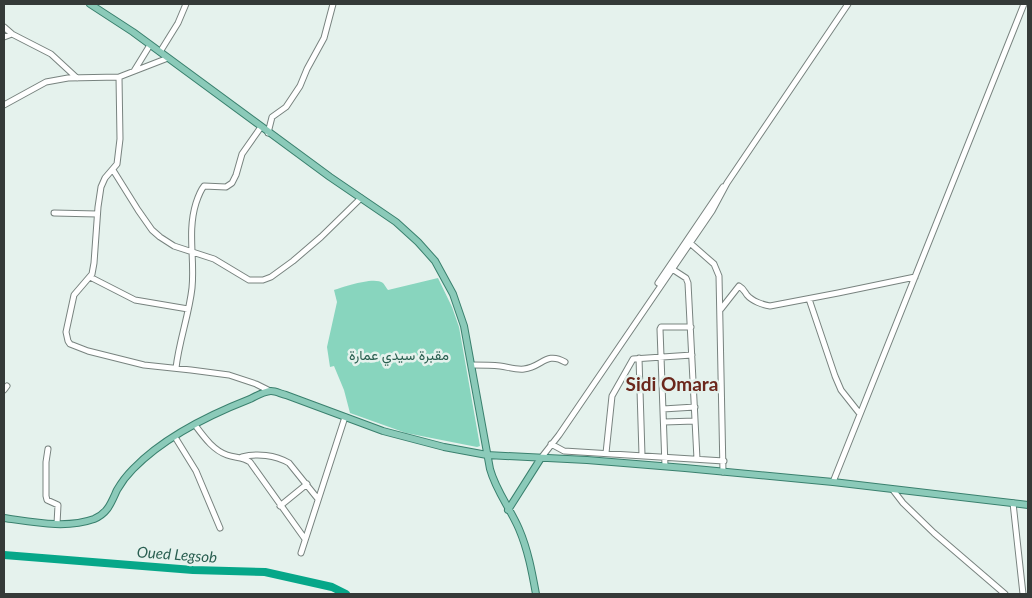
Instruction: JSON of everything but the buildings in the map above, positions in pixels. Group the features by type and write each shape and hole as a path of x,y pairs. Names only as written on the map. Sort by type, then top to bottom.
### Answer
{"main road":[{"path":"90,4 160,52 407,232 435,261 445,277 460,310 494,483 525,543 536,594"},
{"path":"4,518 57,524 94,519 105,512 113,502 121,484 134,468 174,437 226,409 270,391 286,395 383,431 487,455 665,466 833,482 1028,505"},
{"path":"508,510 541,458"}],"street":[{"path":"160,52 178,23 186,4"},
{"path":"268,132 272,117 285,108 300,86 324,38 333,4"},
{"path":"670,268 712,211 727,183 848,4"},
{"path":"833,482 1024,4"},
{"path":"4,27 12,34 51,54 78,78"},
{"path":"4,37 12,34"},
{"path":"134,71 150,45"},
{"path":"4,105 46,82 78,78 120,77 168,58"},
{"path":"120,77 118,164 103,182 97,214 94,264 90,277 74,295 66,337 70,344 88,351 144,365 229,375 270,391"},
{"path":"176,368 192,288 193,258 190,234 192,216 202,187 206,185 226,187 232,183 242,154 261,127"},
{"path":"113,170 152,230 170,244 214,259 249,280 263,280 271,277 293,261 361,198"},
{"path":"541,458 670,268 718,192 727,183"},
{"path":"54,213 97,214"},
{"path":"690,243 716,268 719,276 724,472"},
{"path":"670,268 687,280 697,459"},
{"path":"90,277 135,300 188,310"},
{"path":"720,309 739,286 749,297 763,305 774,305 915,277"},
{"path":"809,299 841,390 860,414"},
{"path":"665,466 660,328 691,327"},
{"path":"606,453 614,391 633,359 692,356"},
{"path":"472,365 524,369 531,368 554,357 565,362"},
{"path":"638,358 642,456"},
{"path":"663,409 695,407"},
{"path":"301,553 344,417"},
{"path":"664,422 695,421"},
{"path":"195,425 207,441 220,452 241,457 250,462 305,539"},
{"path":"174,437 196,471 220,528"},
{"path":"551,444 564,451 724,461"},
{"path":"48,449 46,496 48,500 58,504 57,524"},
{"path":"561,459 564,451"},
{"path":"587,460 588,452"},
{"path":"241,457 250,454 283,459 290,463 318,499"},
{"path":"280,506 307,484"},
{"path":"893,490 903,503 934,533 1004,594"},
{"path":"1013,503 1023,594"}],"green space":[{"name":"مقبرة سيدي عمارة","path":"438,278 459,327 480,446 477,447 406,433 350,413 344,390 334,366 330,367 327,347 337,302 334,290 359,283 379,281 388,290"}],"waterway":[{"name":"Oued Legsob","path":"4,555 193,570 265,572 332,587 346,594"}],"district":[{"name":"Sidi Omara","path":"672,383"}]}
